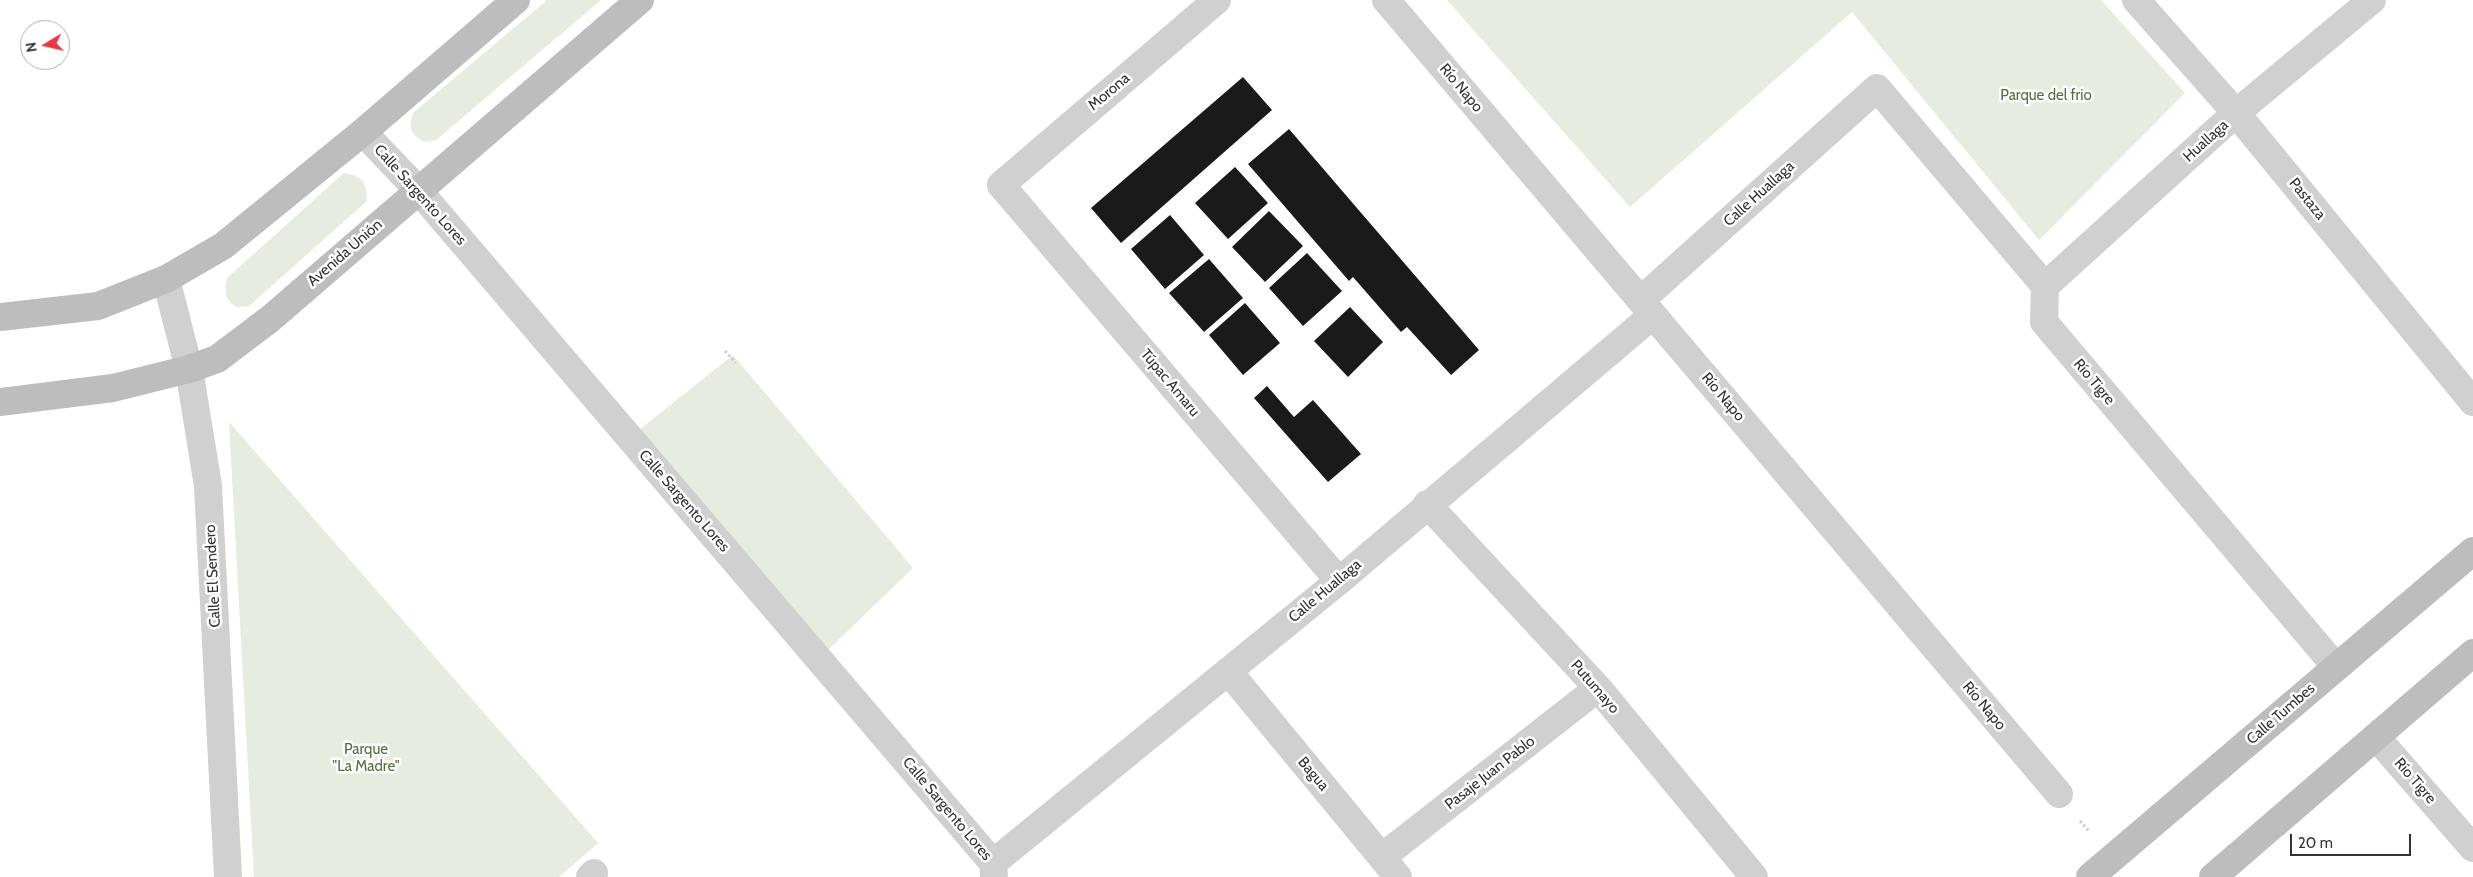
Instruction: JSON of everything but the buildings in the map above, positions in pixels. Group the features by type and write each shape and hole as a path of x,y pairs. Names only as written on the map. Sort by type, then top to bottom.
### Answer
{"street":[{"path":"0,317 98,306 166,279 223,246 363,132 516,0"},
{"name":"Avenida Unión","path":"0,402 113,388 189,369 217,359 270,319 640,0"},
{"name":"Morona","path":"1001,185 1218,0"},
{"name":"Río Napo","path":"1386,0 2059,794"},
{"name":"Pastaza","path":"2136,0 2236,113 2473,402"},
{"name":"Huallaga","path":"2045,286 2236,113 2372,0"},
{"name":"Calle Huallaga","path":"994,870 1228,671 1339,581 1427,504 1647,307 1877,88 2045,286"},
{"name":"Calle Sargento Lores","path":"363,132 418,190 994,870"},
{"name":"Túpac Amaru","path":"1001,185 1339,581"},
{"name":"Calle El Sendero","path":"166,279 189,369 208,486 228,877"},
{"name":"Río Tigre","path":"2045,286 2044,322 2336,667"},
{"name":"Putumayo","path":"1427,504 1598,688 1754,877"},
{"name":"Calle Tumbes","path":"2090,877 2473,551"},
{"path":"2214,877 2473,653"},
{"name":"Bagua","path":"1228,671 1390,867"},
{"name":"Pasaje Juan Pablo","path":"1390,867 1598,688"},
{"name":"Río Tigre","path":"2376,737 2473,848"}],"path":[{"path":"725,351 736,363"},
{"path":"2059,794 2111,859"}],"green space":[{"path":"547,0 601,0 436,140 424,142 416,136 411,127 413,113"},
{"name":"Parque del frio","path":"1447,0 2101,0 2185,93 2039,240 1852,12 1630,207"},
{"path":"344,173 355,176 362,181 366,189 367,201 249,306 236,307 232,304 226,295 227,278"},
{"path":"733,355 913,568 828,650 634,434"},
{"name":"Parque \"La Madre\"","path":"229,422 598,843 559,877 254,877"}]}
